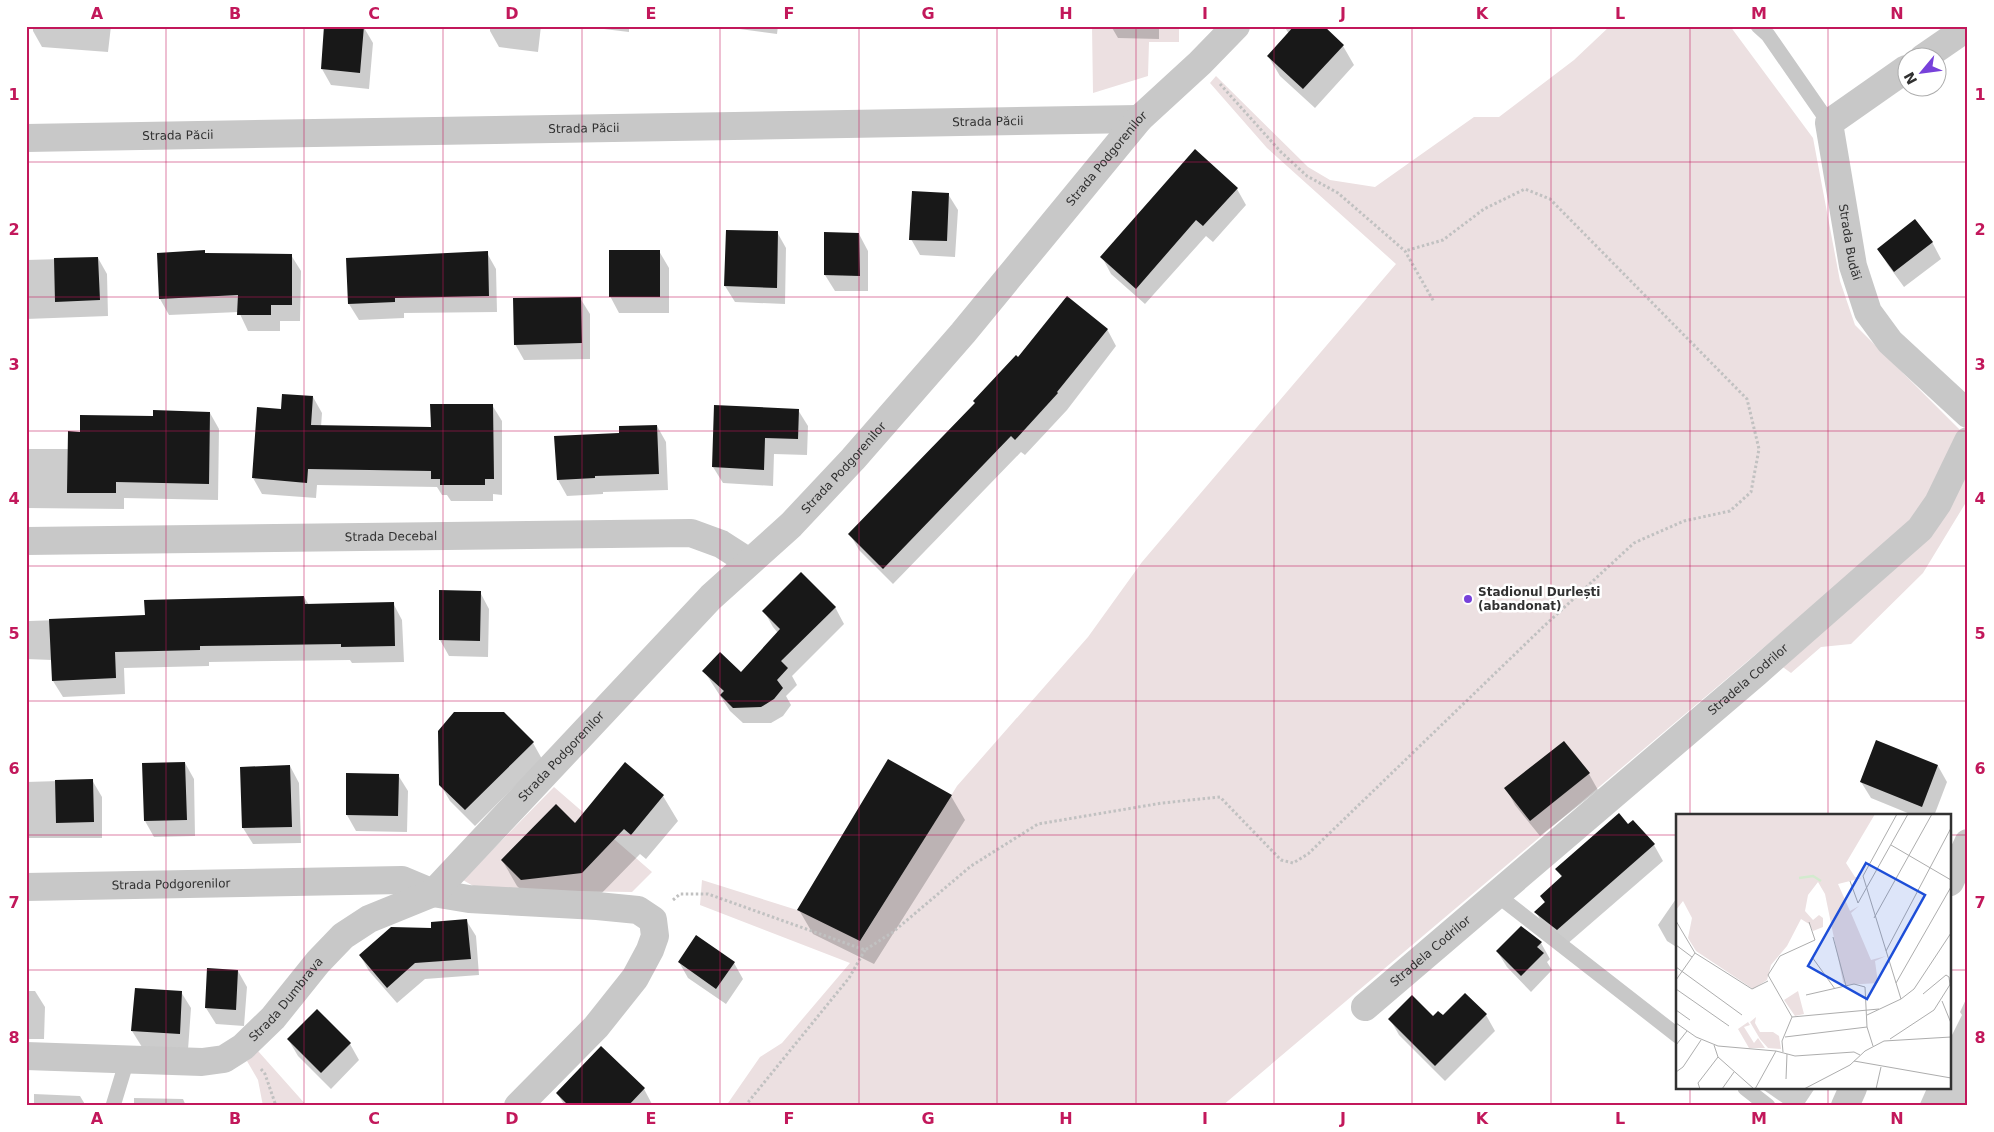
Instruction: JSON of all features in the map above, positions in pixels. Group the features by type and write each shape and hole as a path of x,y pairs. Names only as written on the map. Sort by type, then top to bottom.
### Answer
{"street":[{"name":"Strada Podgorenilor","path":"432,892 712,597 791,525 853,459 963,333 1140,119 1200,63 1236,26"},
{"path":"1938,48 1968,27"},
{"path":"1830,123 1896,76"},
{"name":"Strada Păcii","path":"26,138 1140,119"},
{"name":"Strada Budăi","path":"1830,123 1852,266 1868,312 1890,342 1968,414"},
{"name":"Stradela Codrilor","path":"1365,1008 1756,673 1920,529 1938,502 1968,441"},
{"name":"Strada Decebal","path":"26,541 691,533 721,544 750,562"},
{"path":"1952,878 1968,843"},
{"name":"Strada Podgorenilor","path":"26,887 402,880 432,892 469,898 638,910 653,920"},
{"name":"Strada Dumbrava","path":"26,1056 202,1062 224,1059 244,1047 273,1018 318,962 343,936 369,919 432,892"},
{"path":"518,1106 596,1027 634,978 650,950 655,936 653,920"},
{"path":"1845,1106 1852,1090"}],"lane":[{"path":"1758,26 1768,35 1830,123"},
{"path":"1498,895 1676,1034"},
{"path":"113,1106 127,1060"},
{"path":"1748,1090 1768,1106"}],"path":[{"path":"1200,63 1281,152 1308,176 1338,193 1405,251 1434,302"},
{"path":"745,1106 849,978 865,950 893,932 971,866 1038,824 1162,803 1220,797 1281,860 1292,863 1308,854 1543,627 1634,543 1684,520 1730,511 1751,492 1759,449 1747,399 1550,199 1525,190 1484,209 1442,240 1405,251"},
{"path":"653,920 680,894 708,894 865,950"},
{"path":"244,1047 265,1074 276,1106"}],"shaded area":[{"path":"1092,26 1179,26 1179,42 1149,42 1148,76 1093,93"},
{"name":"Stadionul Durlești (abandonat)","path":"1610,26 1730,26 1813,138 1840,281 1855,325 1961,431 1931,497 1912,522 1222,1106 726,1106 760,1057 782,1043 850,963 700,905 702,880 797,910 861,940 957,786 1088,637 1142,562 1396,264 1267,148 1210,83 1216,76 1308,167 1330,180 1375,187 1474,117 1499,117 1574,60"},
{"path":"1968,469 1968,499 1923,573 1851,644 1821,647 1791,673 1780,665"},
{"path":"554,787 652,872 632,892 480,890 463,880"},
{"path":"258,1051 307,1106 263,1106 258,1080 247,1061"}],"building":[{"path":"324,26 364,26 360,73 321,69"},
{"path":"1294,26 1324,26 1344,45 1303,89 1267,56"},
{"path":"1195,149 1238,188 1203,226 1196,220 1136,289 1100,257"},
{"path":"912,191 949,193 947,241 909,240"},
{"path":"1915,219 1933,242 1894,272 1877,249"},
{"path":"726,230 778,231 777,288 724,286"},
{"path":"824,232 859,233 860,276 824,275"},
{"path":"205,250 205,253 292,254 292,305 271,305 271,315 237,315 238,295 159,299 157,253"},
{"path":"609,250 660,250 660,297 609,297"},
{"path":"488,251 489,296 395,298 395,302 348,304 346,258"},
{"path":"98,257 100,300 55,302 54,258"},
{"path":"1067,296 1108,329 1058,393 1015,440 1011,436 883,569 848,534 975,403 973,401 1016,355 1018,357"},
{"path":"581,297 582,343 514,345 513,298"},
{"path":"282,394 313,396 311,425 431,427 430,404 493,404 494,479 485,479 485,485 440,485 440,479 431,479 431,471 308,469 307,483 252,478 257,407 281,409"},
{"path":"714,405 799,409 798,439 765,438 764,470 712,467"},
{"path":"153,410 210,412 209,484 116,482 116,493 67,493 68,431 80,432 80,415 153,416"},
{"path":"657,425 659,474 595,476 595,478 557,480 554,436 619,433 619,426"},
{"path":"801,572 836,607 781,661 788,668 777,680 783,688 774,699 761,707 733,708 720,695 724,691 702,671 720,652 741,672 780,629 762,611"},
{"path":"439,590 481,591 480,641 439,640"},
{"path":"304,596 305,604 394,602 395,646 341,647 341,644 200,646 200,650 115,652 116,678 52,681 49,619 145,615 144,600"},
{"path":"454,712 504,712 534,742 465,810 439,785 438,731"},
{"path":"1876,740 1938,765 1922,807 1860,782"},
{"path":"1564,741 1590,773 1530,821 1504,788"},
{"path":"888,759 952,795 860,941 797,910"},
{"path":"185,762 187,820 144,821 142,763"},
{"path":"625,762 664,795 631,835 624,829 582,873 521,880 501,860 556,804 575,823"},
{"path":"290,765 292,827 242,828 240,767"},
{"path":"346,773 399,774 398,816 346,815"},
{"path":"93,779 94,822 56,823 55,780"},
{"path":"1619,813 1628,824 1633,820 1655,844 1557,930 1534,912 1545,902 1540,896 1562,876 1555,869"},
{"path":"467,919 471,959 415,963 387,988 359,955 391,927 431,928 431,922"},
{"path":"1521,926 1542,942 1537,947 1544,953 1521,976 1496,951"},
{"path":"696,935 735,962 716,989 678,962"},
{"path":"207,968 238,970 236,1010 205,1008"},
{"path":"135,988 182,991 180,1034 131,1031"},
{"path":"1465,993 1487,1014 1435,1066 1388,1019 1412,995 1433,1016 1438,1011 1443,1015"},
{"path":"317,1009 351,1043 321,1073 287,1039"},
{"path":"601,1046 645,1088 628,1106 569,1106 556,1093"}],"place":[{"name":"Stadionul Durlești (abandonat)","path":"1468,599"}]}
